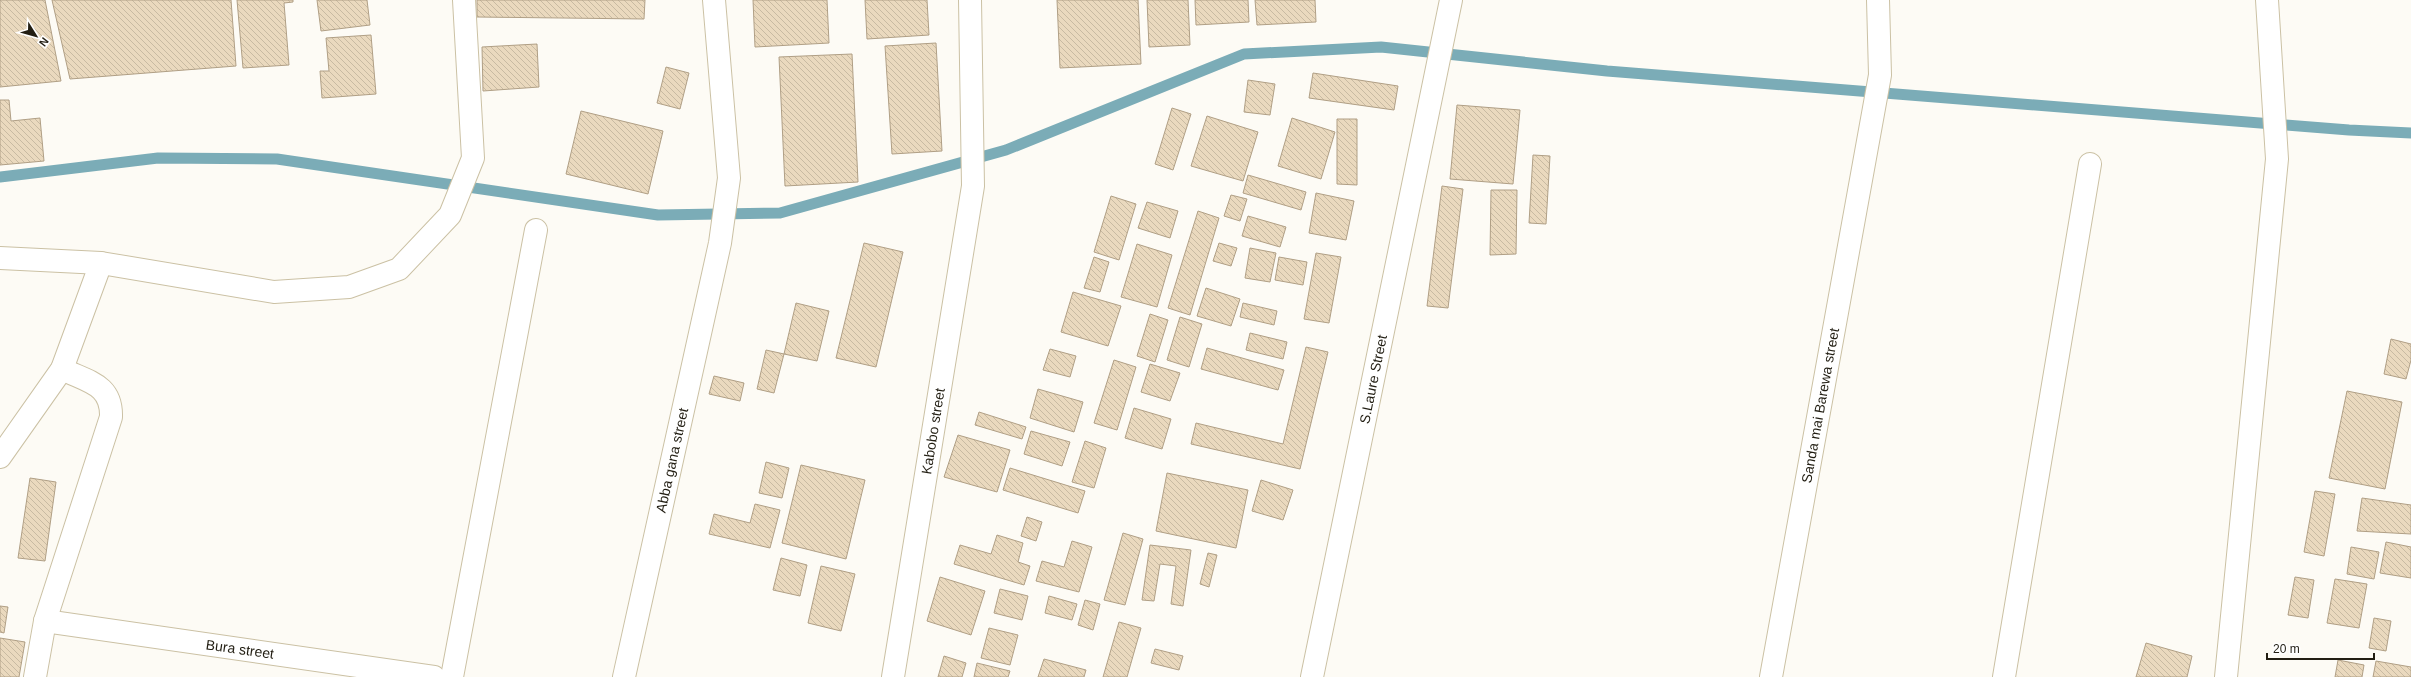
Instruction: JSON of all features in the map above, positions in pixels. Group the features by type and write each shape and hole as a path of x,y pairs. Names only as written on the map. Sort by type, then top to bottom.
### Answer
{"street":[{"path":"0,258 101,263 274,292 349,287 399,269 450,215 473,158 464,0"},
{"name":"Abba gana street","path":"624,677 720,244 729,178 714,0"},
{"name":"Kabobo street","path":"893,677 973,186 971,137 970,0"},
{"name":"S.Laure Street","path":"1312,677 1451,0"},
{"name":"Sanda mai Barewa street","path":"1771,677 1868,133 1880,75 1878,0"},
{"path":"2226,677 2277,159 2267,0"},
{"path":"2004,677 2090,164"},
{"path":"452,677 536,230"},
{"path":"0,457 62,369 101,263"},
{"path":"35,677 45,621 111,417 111,403 104,390 62,369"},
{"name":"Bura street","path":"45,621 434,677"}],"building":[{"path":"0,0 45,0 61,81 0,87"},
{"path":"52,0 231,0 236,66 70,79"},
{"path":"237,0 293,0 293,2 284,3 289,65 243,68"},
{"path":"317,0 367,0 370,25 321,31"},
{"path":"477,0 645,0 644,19 477,17"},
{"path":"753,0 827,0 829,43 755,47"},
{"path":"865,0 927,0 929,35 867,39"},
{"path":"1057,0 1138,0 1141,64 1060,68"},
{"path":"1147,0 1188,0 1190,45 1149,47"},
{"path":"1195,0 1248,0 1249,22 1196,25"},
{"path":"1255,0 1315,0 1316,22 1257,25"},
{"path":"371,35 376,94 322,98 320,71 329,71 326,38"},
{"path":"936,43 942,151 892,154 885,46"},
{"path":"537,44 539,87 483,91 482,47"},
{"path":"852,54 858,182 785,186 779,57"},
{"path":"666,67 689,73 680,109 657,103"},
{"path":"1313,73 1398,86 1394,110 1309,98"},
{"path":"1248,80 1275,84 1270,115 1244,112"},
{"path":"0,100 9,100 11,121 40,118 44,161 0,165"},
{"path":"1457,105 1520,110 1513,184 1450,179"},
{"path":"1172,108 1191,114 1173,170 1155,164"},
{"path":"581,111 663,131 648,194 566,174"},
{"path":"1207,116 1258,132 1243,181 1191,166"},
{"path":"1292,118 1335,132 1321,179 1278,166"},
{"path":"1337,119 1357,119 1357,185 1337,184"},
{"path":"1533,155 1550,156 1546,224 1529,223"},
{"path":"1248,175 1306,192 1301,210 1243,193"},
{"path":"1442,186 1463,189 1448,308 1427,306"},
{"path":"1491,190 1517,190 1516,254 1490,255"},
{"path":"1316,193 1354,201 1346,240 1309,233"},
{"path":"1231,195 1247,199 1240,221 1224,216"},
{"path":"1111,196 1136,204 1119,260 1094,252"},
{"path":"1147,202 1178,211 1170,238 1138,228"},
{"path":"1198,211 1219,218 1190,315 1168,308"},
{"path":"1248,216 1286,227 1280,247 1242,236"},
{"path":"864,243 903,252 876,367 836,358"},
{"path":"1219,243 1237,248 1231,266 1213,261"},
{"path":"1137,244 1172,255 1157,307 1121,297"},
{"path":"1250,248 1276,253 1270,282 1245,278"},
{"path":"1316,253 1341,257 1329,323 1304,319"},
{"path":"1094,257 1109,262 1100,292 1084,288"},
{"path":"1279,257 1307,262 1303,285 1275,280"},
{"path":"1206,288 1240,299 1231,326 1197,316"},
{"path":"1073,292 1121,306 1108,346 1061,332"},
{"path":"796,303 829,311 817,361 784,354"},
{"path":"1243,303 1277,311 1274,325 1240,317"},
{"path":"1150,314 1168,320 1155,362 1137,356"},
{"path":"1180,317 1202,324 1189,367 1167,360"},
{"path":"1250,333 1287,342 1283,359 1246,350"},
{"path":"2391,339 2411,344 2411,360 2406,379 2384,374"},
{"path":"1306,347 1328,352 1300,469 1191,444 1196,423 1283,444"},
{"path":"1207,348 1284,370 1278,390 1201,369"},
{"path":"1050,349 1076,356 1070,377 1043,370"},
{"path":"766,350 784,354 774,393 757,389"},
{"path":"1114,360 1136,367 1117,430 1094,423"},
{"path":"1150,364 1180,373 1170,401 1141,392"},
{"path":"714,376 744,383 740,401 709,394"},
{"path":"1038,389 1083,402 1074,432 1030,418"},
{"path":"2347,391 2402,402 2385,489 2329,478"},
{"path":"1134,408 1171,419 1162,449 1125,438"},
{"path":"979,412 1026,427 1022,439 975,425"},
{"path":"1031,431 1070,442 1062,466 1024,454"},
{"path":"958,435 1010,450 997,492 944,477"},
{"path":"1085,441 1106,448 1094,488 1072,482"},
{"path":"766,462 789,468 782,498 759,493"},
{"path":"801,465 865,480 846,559 782,543"},
{"path":"1010,468 1085,491 1078,513 1003,490"},
{"path":"1167,473 1248,490 1236,548 1156,531"},
{"path":"30,478 56,482 45,561 18,558"},
{"path":"1261,480 1293,490 1283,520 1252,511"},
{"path":"2315,491 2335,494 2324,556 2304,552"},
{"path":"2362,498 2411,505 2411,534 2357,531"},
{"path":"755,504 780,510 770,548 709,534 714,514 750,523"},
{"path":"1027,517 1042,522 1036,541 1021,536"},
{"path":"1123,533 1143,539 1125,605 1104,600"},
{"path":"997,535 1023,543 1018,562 1030,566 1024,585 954,564 960,545 991,554"},
{"path":"1072,541 1092,547 1079,592 1036,581 1042,561 1064,567"},
{"path":"2386,542 2411,547 2411,578 2380,573"},
{"path":"1150,545 1191,550 1183,606 1171,604 1176,566 1160,564 1154,601 1142,600"},
{"path":"2351,547 2379,552 2374,579 2347,574"},
{"path":"1208,553 1217,555 1209,587 1200,584"},
{"path":"781,558 807,565 800,596 773,590"},
{"path":"821,566 855,574 841,631 808,623"},
{"path":"940,577 985,591 971,635 927,621"},
{"path":"2295,577 2314,580 2308,618 2288,615"},
{"path":"2335,579 2367,584 2359,628 2327,623"},
{"path":"1000,589 1028,596 1022,620 994,613"},
{"path":"1049,596 1077,604 1072,620 1045,613"},
{"path":"1085,600 1100,604 1093,630 1078,625"},
{"path":"0,606 8,607 4,633 0,632"},
{"path":"2374,618 2391,621 2386,651 2369,648"},
{"path":"1119,622 1141,628 1127,677 1103,677"},
{"path":"989,628 1018,635 1010,665 981,658"},
{"path":"0,638 25,642 19,677 0,677"},
{"path":"2146,643 2192,656 2187,677 2136,677"},
{"path":"1155,649 1183,656 1179,670 1151,663"},
{"path":"944,656 966,663 962,677 938,677"},
{"path":"1044,659 1086,670 1084,677 1038,677"},
{"path":"2338,660 2364,665 2362,677 2335,677"},
{"path":"2376,661 2411,667 2411,677 2373,677"},
{"path":"977,663 1010,671 1008,677 974,677"}],"waterway":[{"path":"0,177 158,158 277,159 658,215 780,213 1006,150 1244,54 1381,47 1607,71 2349,130 2411,133"}]}
